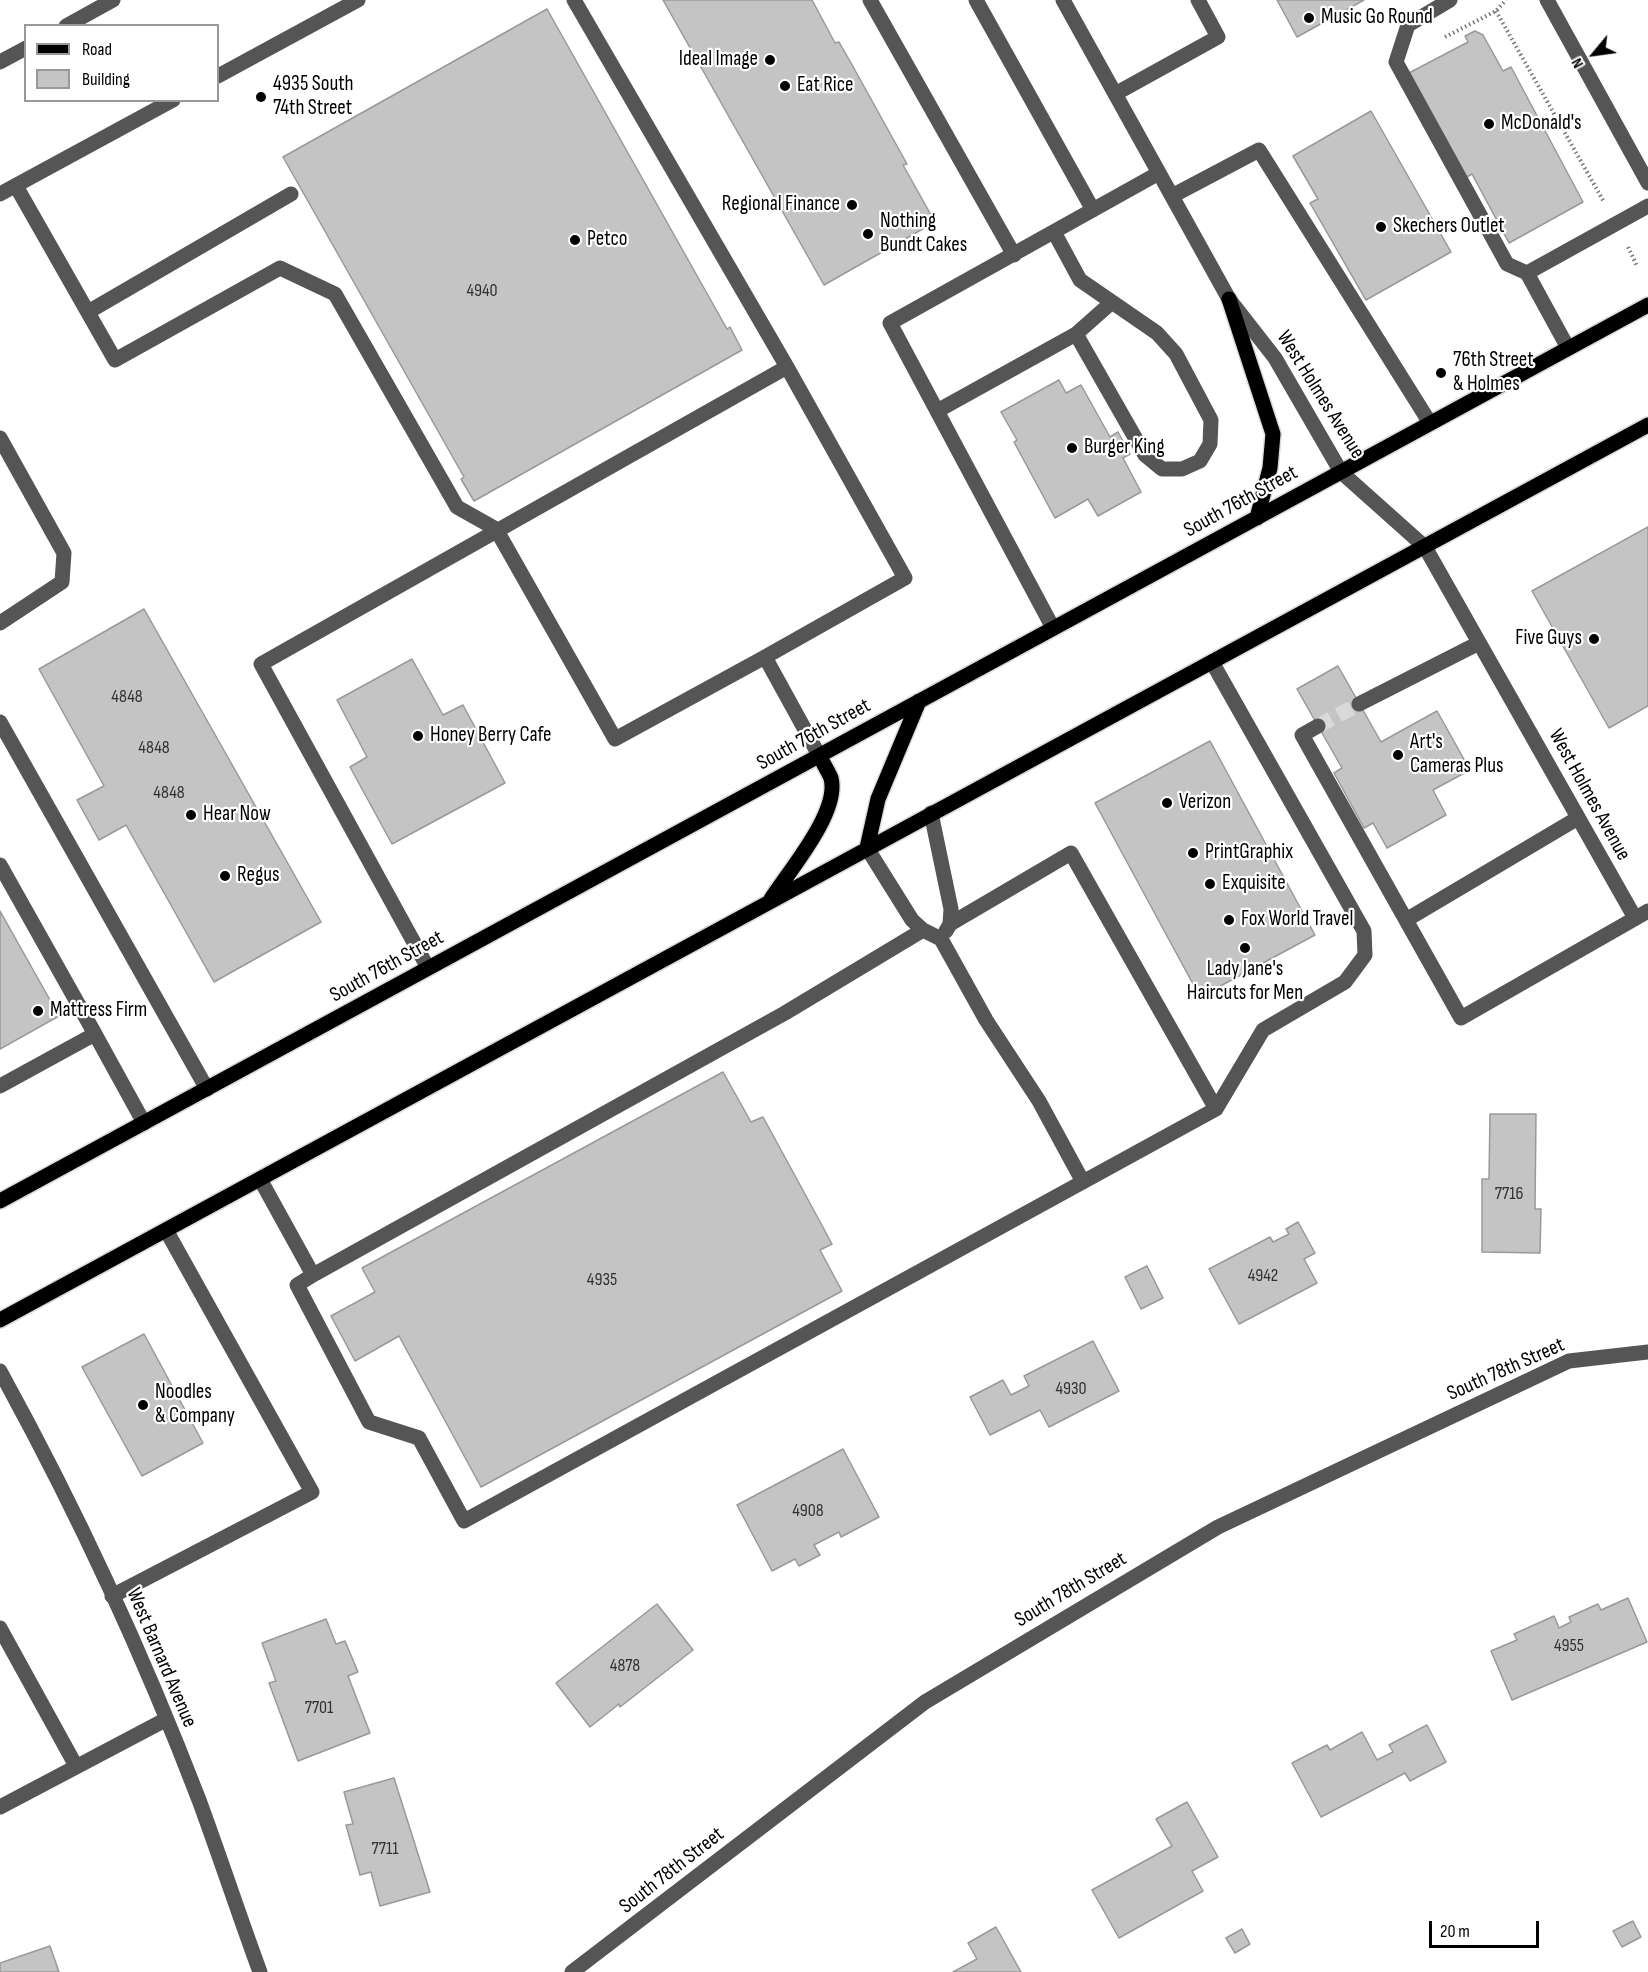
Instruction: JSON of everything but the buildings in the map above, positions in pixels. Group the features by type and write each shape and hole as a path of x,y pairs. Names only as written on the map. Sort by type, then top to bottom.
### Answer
{"main road":[{"path":"1229,299 1273,434 1270,468 1257,518"},
{"name":"South 76th Street","path":"0,1201 1648,305"},
{"path":"0,1320 1648,425"},
{"path":"867,848 878,799 919,701"},
{"path":"770,901 823,820 831,801 831,779 820,757"}],"street":[{"path":"70,24 113,0"},
{"path":"219,75 358,0"},
{"path":"16,186 115,360 280,268 335,294 457,507 496,529 615,739 905,578 787,367 574,0"},
{"path":"870,0 1014,255"},
{"path":"976,0 1093,210"},
{"name":"West Holmes Avenue","path":"1063,0 1229,299 1275,358 1341,472 1425,547 1578,818 1641,915"},
{"path":"1115,94 1218,37 1197,0"},
{"path":"1450,0 1408,25 1396,62 1507,264 1527,273 1568,348"},
{"path":"1547,0 1648,183"},
{"path":"0,62 24,49"},
{"path":"0,194 169,102"},
{"path":"1172,196 1259,150 1430,423"},
{"path":"1053,628 891,323 1159,173"},
{"path":"88,312 291,194"},
{"path":"1527,273 1648,206"},
{"path":"1054,232 1080,280 1157,333 1176,354 1211,420 1210,444 1200,461 1182,469 1162,469 1145,455 1076,334"},
{"path":"937,411 1076,334 1111,303"},
{"path":"428,968 261,664 496,529 787,367"},
{"path":"0,438 64,553 62,582 0,623"},
{"path":"1359,704 1479,643"},
{"path":"765,657 820,757"},
{"path":"923,930 785,1013 297,1285 369,1422 418,1438 464,1521 1216,1109 1263,1030 1346,982 1365,956 1364,930 1212,662"},
{"path":"0,722 207,1089"},
{"path":"1318,726 1302,735 1461,1018 1641,915"},
{"path":"932,813 951,909 950,924 941,939"},
{"path":"1406,920 1578,818"},
{"path":"867,848 912,920 923,930 941,939 986,1020 1039,1101 1083,1182"},
{"path":"950,924 1071,853 1216,1109"},
{"path":"0,866 144,1123"},
{"path":"0,1086 95,1034"},
{"path":"260,1179 313,1275"},
{"path":"112,1596 312,1492 166,1230"},
{"name":"South 78th Street","path":"572,1972 925,1702 1218,1527 1569,1361 1648,1352"},
{"name":"West Barnard Avenue","path":"0,1371 31,1426 112,1596 199,1800 260,1972"},
{"path":"0,1628 76,1766"},
{"path":"0,1807 165,1720"}],"path":[{"path":"1439,40 1496,11 1506,0"},
{"path":"1496,11 1606,207"}],"tunnel":[{"path":"1318,726 1359,704"}],"place":[{"name":"Music Go Round","path":"1309,18"},
{"name":"Ideal Image","path":"770,60"},
{"name":"Eat Rice","path":"785,86"},
{"name":"4935 South 74th Street","path":"261,97"},
{"name":"McDonald's","path":"1489,124"},
{"name":"Regional Finance","path":"852,205"},
{"name":"Skechers Outlet","path":"1381,227"},
{"name":"Nothing Bundt Cakes","path":"868,234"},
{"name":"Petco","path":"575,240"},
{"name":"76th Street & Holmes","path":"1441,373"},
{"name":"Burger King","path":"1072,448"},
{"name":"Five Guys","path":"1594,639"},
{"name":"Honey Berry Cafe","path":"418,736"},
{"name":"Art's Cameras Plus","path":"1398,755"},
{"name":"Verizon","path":"1167,803"},
{"name":"Hear Now","path":"191,815"},
{"name":"PrintGraphix","path":"1193,853"},
{"name":"Regus","path":"225,876"},
{"name":"Exquisite","path":"1210,884"},
{"name":"Fox World Travel","path":"1229,920"},
{"name":"Lady Jane's Haircuts for Men","path":"1245,948"},
{"name":"Mattress Firm","path":"38,1011"},
{"name":"Noodles & Company","path":"143,1405"}]}
